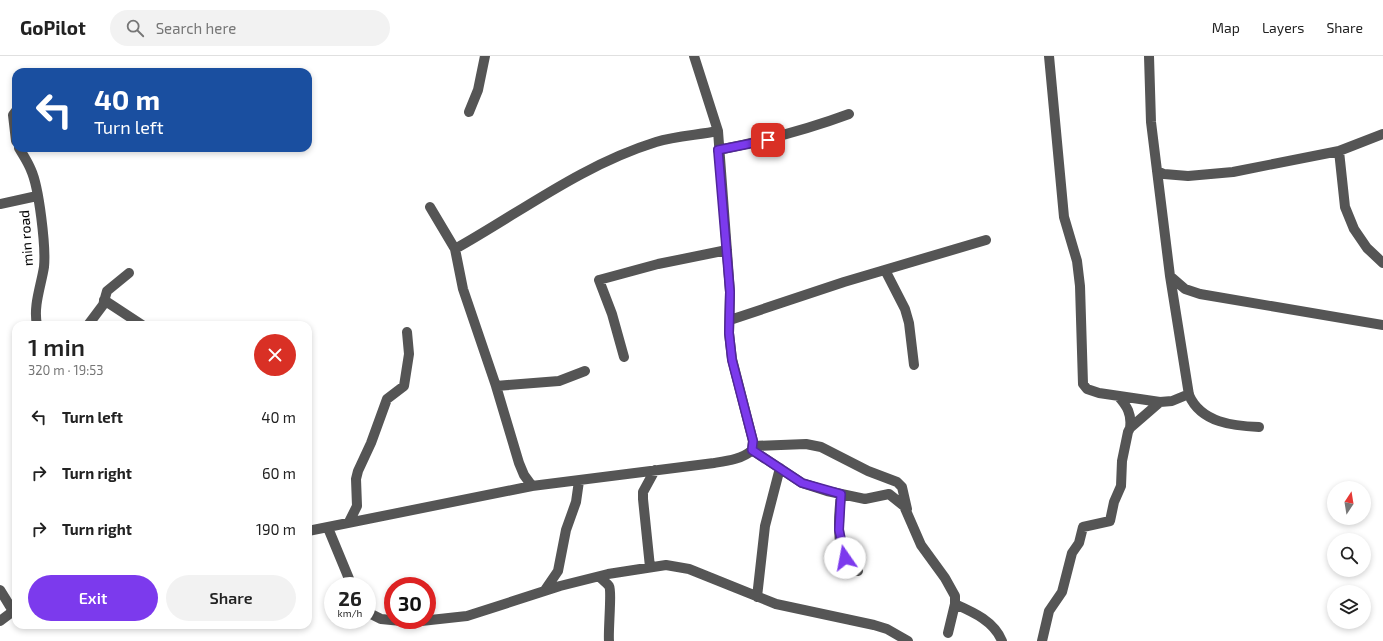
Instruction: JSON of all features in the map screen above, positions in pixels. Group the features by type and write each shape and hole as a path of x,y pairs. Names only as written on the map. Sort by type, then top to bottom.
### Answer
{"street":[{"path":"469,112 478,90 485,56"},
{"path":"694,56 718,131 718,150 730,292 729,333 732,360 752,448 802,483 865,499 889,494 904,506 921,545 945,578 954,596 955,604 948,633"},
{"path":"1049,56 1064,217 1077,261 1080,286 1083,384 1090,391 1160,402 1175,400 1189,394"},
{"path":"1149,56 1148,73 1151,122 1170,276 1189,394 1192,401 1199,409 1217,421 1232,426 1259,427"},
{"path":"718,150 768,140 811,128 849,114"},
{"path":"455,249 554,188 616,158 656,142 718,131"},
{"path":"1157,171 1164,174 1188,176 1227,172 1339,151 1383,134"},
{"path":"1339,151 1345,207 1354,229 1367,248 1383,263"},
{"name":"min road","path":"21,152 31,170 37,196 44,266 36,310 37,321"},
{"name":"min road","path":"0,204 37,196"},
{"path":"430,207 455,249 463,289 496,386 518,463 532,486"},
{"path":"730,320 885,270 986,240"},
{"path":"624,358 612,314 599,280 658,264 727,250"},
{"path":"885,270 905,309 909,323 914,365"},
{"path":"91,321 103,305 107,291 110,287 129,274"},
{"path":"1170,276 1186,289 1200,294 1383,325"},
{"path":"104,300 136,321"},
{"path":"349,522 356,506 356,479 358,471 371,443 387,399 401,390 404,386 409,354 407,332"},
{"path":"496,386 559,381 585,371"},
{"path":"1042,641 1049,611 1062,592 1072,552 1079,543 1083,527 1110,521 1114,502 1121,486 1122,460 1131,418 1128,406 1118,396"},
{"path":"1130,428 1160,402"},
{"path":"312,530 532,486 731,460 744,455 752,448 806,444 821,447 868,471 898,482 902,488 908,515"},
{"path":"757,597 765,526 780,468"},
{"path":"650,567 642,499 643,492 655,470"},
{"path":"543,592 558,572 566,530 576,502 579,481"},
{"path":"841,494 839,512 842,545 847,562 858,571"},
{"path":"328,528 348,577"},
{"path":"376,617 398,622 430,621 467,616 560,586 666,565 689,569 776,604 887,629 908,641"},
{"path":"600,577 610,586 611,592 608,617 609,641"},
{"path":"0,590 12,606"},
{"path":"955,604 982,618 997,632 1002,641"},
{"path":"0,621 12,612"}],"route":[{"path":"768,140 718,150 730,292 729,333 732,360 753,441 752,450 802,483 841,494 839,530 845,558"}]}
